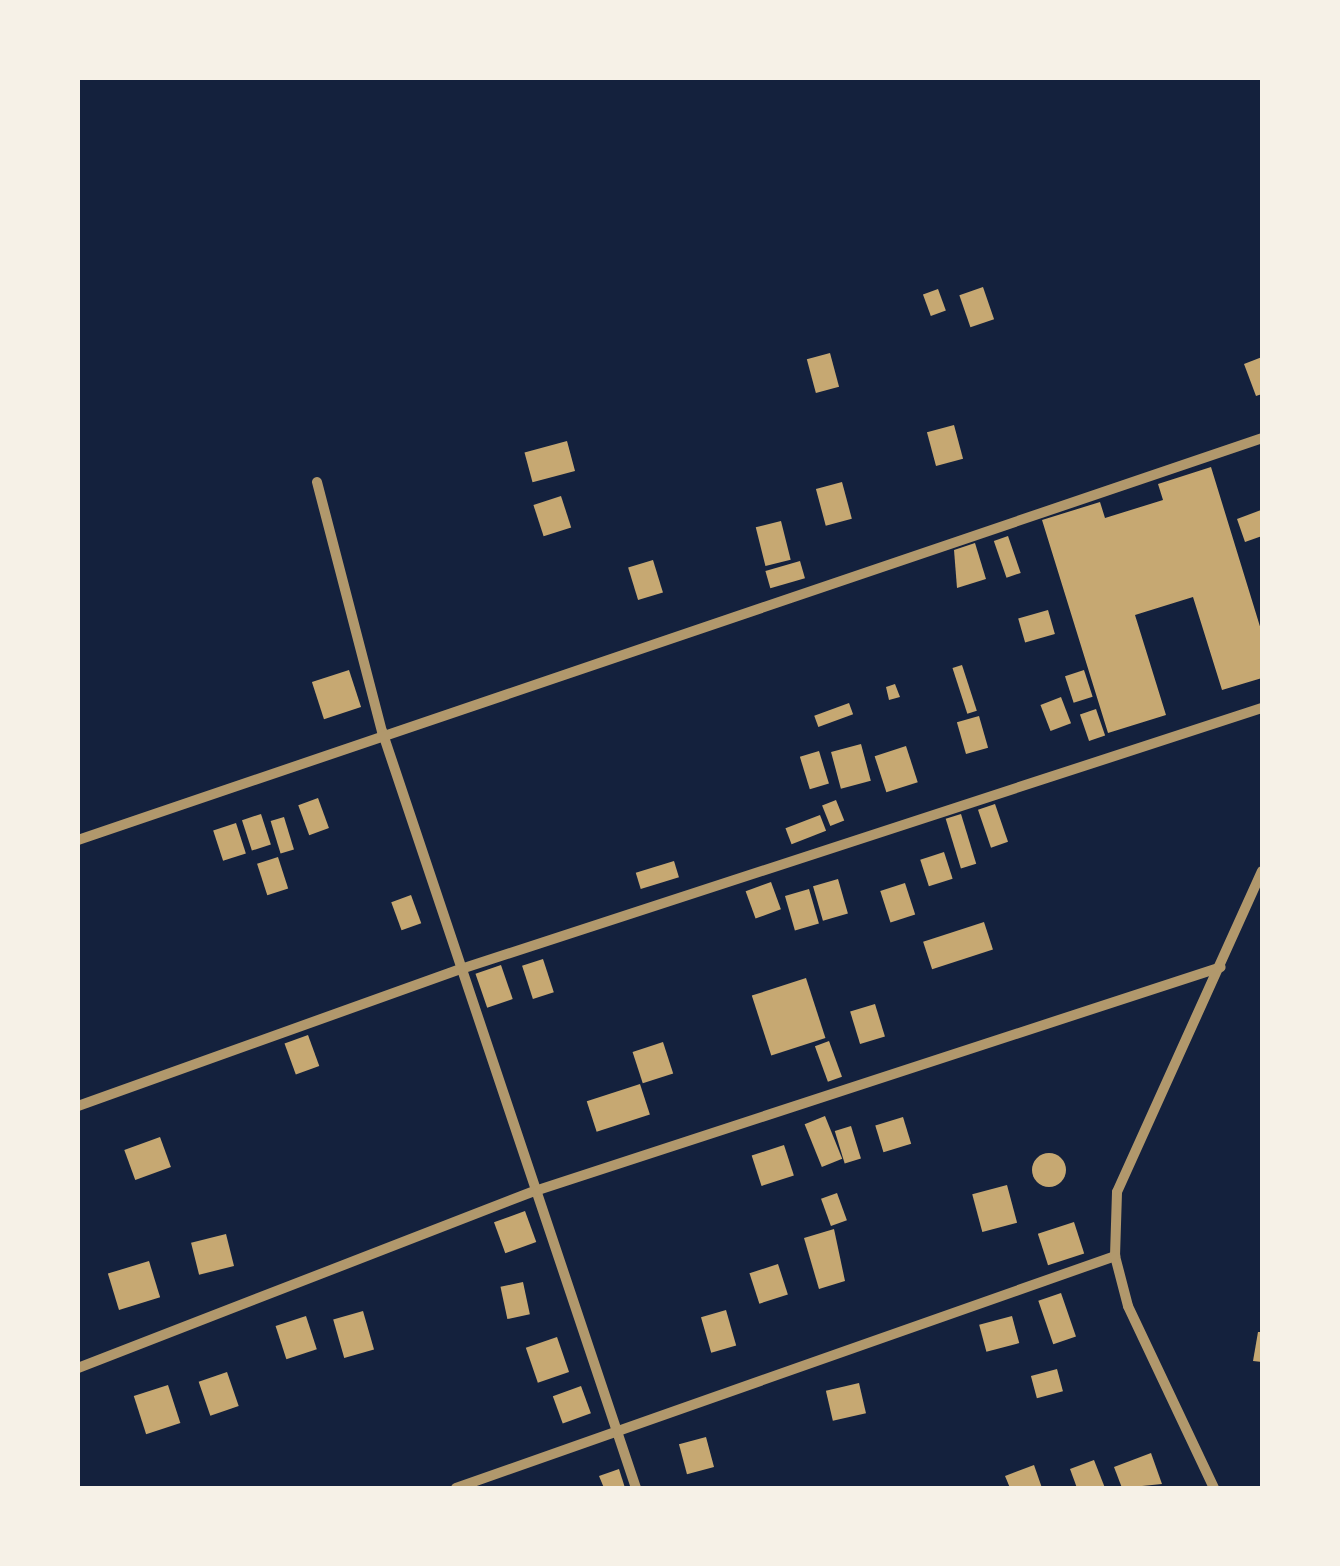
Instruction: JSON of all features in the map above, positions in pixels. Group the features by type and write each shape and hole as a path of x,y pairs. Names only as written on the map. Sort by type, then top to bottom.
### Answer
{"street":[{"path":"78,840 382,730 1262,438"},
{"path":"317,482 382,730 636,1488"},
{"path":"78,1106 464,968 1262,708"},
{"path":"1214,1488 1128,1306 1115,1256 1116,1192 1138,1132 1221,967 1262,871"},
{"path":"78,1368 538,1190 1221,967"},
{"path":"456,1488 1115,1256"}],"building":[{"path":"983,287 994,319 970,327 959,295"},
{"path":"938,289 946,311 931,316 923,294"},
{"path":"830,353 839,387 816,393 807,359"},
{"path":"1262,357 1262,394 1256,396 1244,364"},
{"path":"954,425 963,459 936,466 927,432"},
{"path":"567,441 575,471 533,482 524,452"},
{"path":"1211,467 1262,633 1262,678 1222,690 1193,597 1135,615 1166,715 1108,733 1042,520 1100,502 1105,518 1163,500 1158,484"},
{"path":"842,482 852,519 826,526 816,489"},
{"path":"561,496 571,527 544,536 533,505"},
{"path":"1261,510 1262,536 1245,542 1237,519"},
{"path":"781,521 791,560 765,566 756,527"},
{"path":"1008,536 1021,573 1007,578 994,541"},
{"path":"975,543 986,579 957,588 954,550"},
{"path":"653,560 663,593 638,600 628,568"},
{"path":"800,561 805,578 770,588 765,571"},
{"path":"1048,610 1055,634 1025,643 1018,619"},
{"path":"962,665 977,711 967,714 952,668"},
{"path":"349,670 361,707 324,719 312,682"},
{"path":"1084,670 1093,697 1074,703 1065,676"},
{"path":"895,684 900,697 889,700 886,687"},
{"path":"1061,697 1071,723 1050,731 1040,705"},
{"path":"849,703 853,714 818,727 814,716"},
{"path":"1096,709 1105,735 1089,741 1080,715"},
{"path":"979,716 988,748 966,754 957,722"},
{"path":"861,744 871,781 841,789 831,752"},
{"path":"906,746 918,782 886,792 875,756"},
{"path":"819,751 829,784 810,789 800,757"},
{"path":"318,798 329,828 309,835 298,805"},
{"path":"836,800 844,820 830,826 822,806"},
{"path":"995,804 1008,842 991,848 978,810"},
{"path":"261,814 271,844 252,851 242,820"},
{"path":"961,814 976,864 961,868 946,819"},
{"path":"820,815 826,831 792,844 785,828"},
{"path":"284,817 294,850 281,854 271,821"},
{"path":"236,823 246,853 223,861 213,830"},
{"path":"944,852 953,879 929,886 920,860"},
{"path":"278,857 288,888 267,895 257,864"},
{"path":"674,861 679,877 641,889 636,873"},
{"path":"838,879 848,914 823,921 813,886"},
{"path":"771,882 781,909 756,918 746,891"},
{"path":"905,883 915,914 890,922 880,891"},
{"path":"809,889 819,924 795,930 785,896"},
{"path":"411,895 421,923 402,930 391,902"},
{"path":"984,922 993,950 932,969 923,942"},
{"path":"543,959 554,992 533,999 522,966"},
{"path":"501,965 513,999 487,1008 475,974"},
{"path":"806,978 825,1038 771,1056 752,996"},
{"path":"875,1004 885,1037 860,1044 850,1012"},
{"path":"308,1035 319,1066 296,1075 285,1044"},
{"path":"829,1041 842,1077 828,1082 815,1046"},
{"path":"663,1042 673,1073 643,1083 633,1052"},
{"path":"640,1084 650,1114 597,1132 587,1101"},
{"path":"825,1116 842,1159 822,1167 805,1124"},
{"path":"903,1117 911,1144 883,1152 875,1125"},
{"path":"851,1126 861,1159 845,1163 835,1131"},
{"path":"160,1137 171,1167 135,1180 124,1150"},
{"path":"784,1145 794,1175 762,1186 752,1156"},
{"path":"1049,1153 1061,1158 1066,1170 1061,1182 1049,1187 1037,1182 1032,1170 1037,1158"},
{"path":"1007,1185 1017,1223 982,1232 972,1194"},
{"path":"837,1193 847,1220 831,1226 821,1199"},
{"path":"525,1211 536,1242 505,1253 494,1222"},
{"path":"1074,1222 1084,1253 1048,1265 1038,1234"},
{"path":"834,1229 845,1281 819,1289 804,1238"},
{"path":"226,1234 234,1266 199,1275 191,1243"},
{"path":"149,1261 160,1297 119,1310 108,1274"},
{"path":"778,1264 788,1294 759,1304 749,1273"},
{"path":"523,1282 530,1314 507,1319 501,1287"},
{"path":"1061,1293 1076,1336 1053,1344 1038,1301"},
{"path":"726,1310 736,1346 711,1353 701,1317"},
{"path":"363,1311 374,1349 344,1358 333,1320"},
{"path":"306,1316 317,1349 286,1359 276,1326"},
{"path":"1012,1316 1019,1343 986,1352 979,1325"},
{"path":"1258,1332 1262,1332 1262,1362 1253,1361"},
{"path":"557,1337 569,1372 538,1383 526,1348"},
{"path":"1057,1369 1063,1391 1037,1398 1031,1376"},
{"path":"227,1372 239,1406 210,1416 199,1382"},
{"path":"859,1383 866,1413 833,1421 826,1391"},
{"path":"168,1385 180,1423 146,1434 134,1396"},
{"path":"581,1386 591,1413 563,1424 553,1396"},
{"path":"706,1437 714,1467 687,1474 679,1444"},
{"path":"1151,1453 1162,1484 1122,1488 1114,1467"},
{"path":"1094,1460 1105,1488 1077,1488 1070,1469"},
{"path":"1034,1465 1042,1488 1010,1488 1005,1476"},
{"path":"619,1469 625,1488 604,1488 599,1476"}]}
